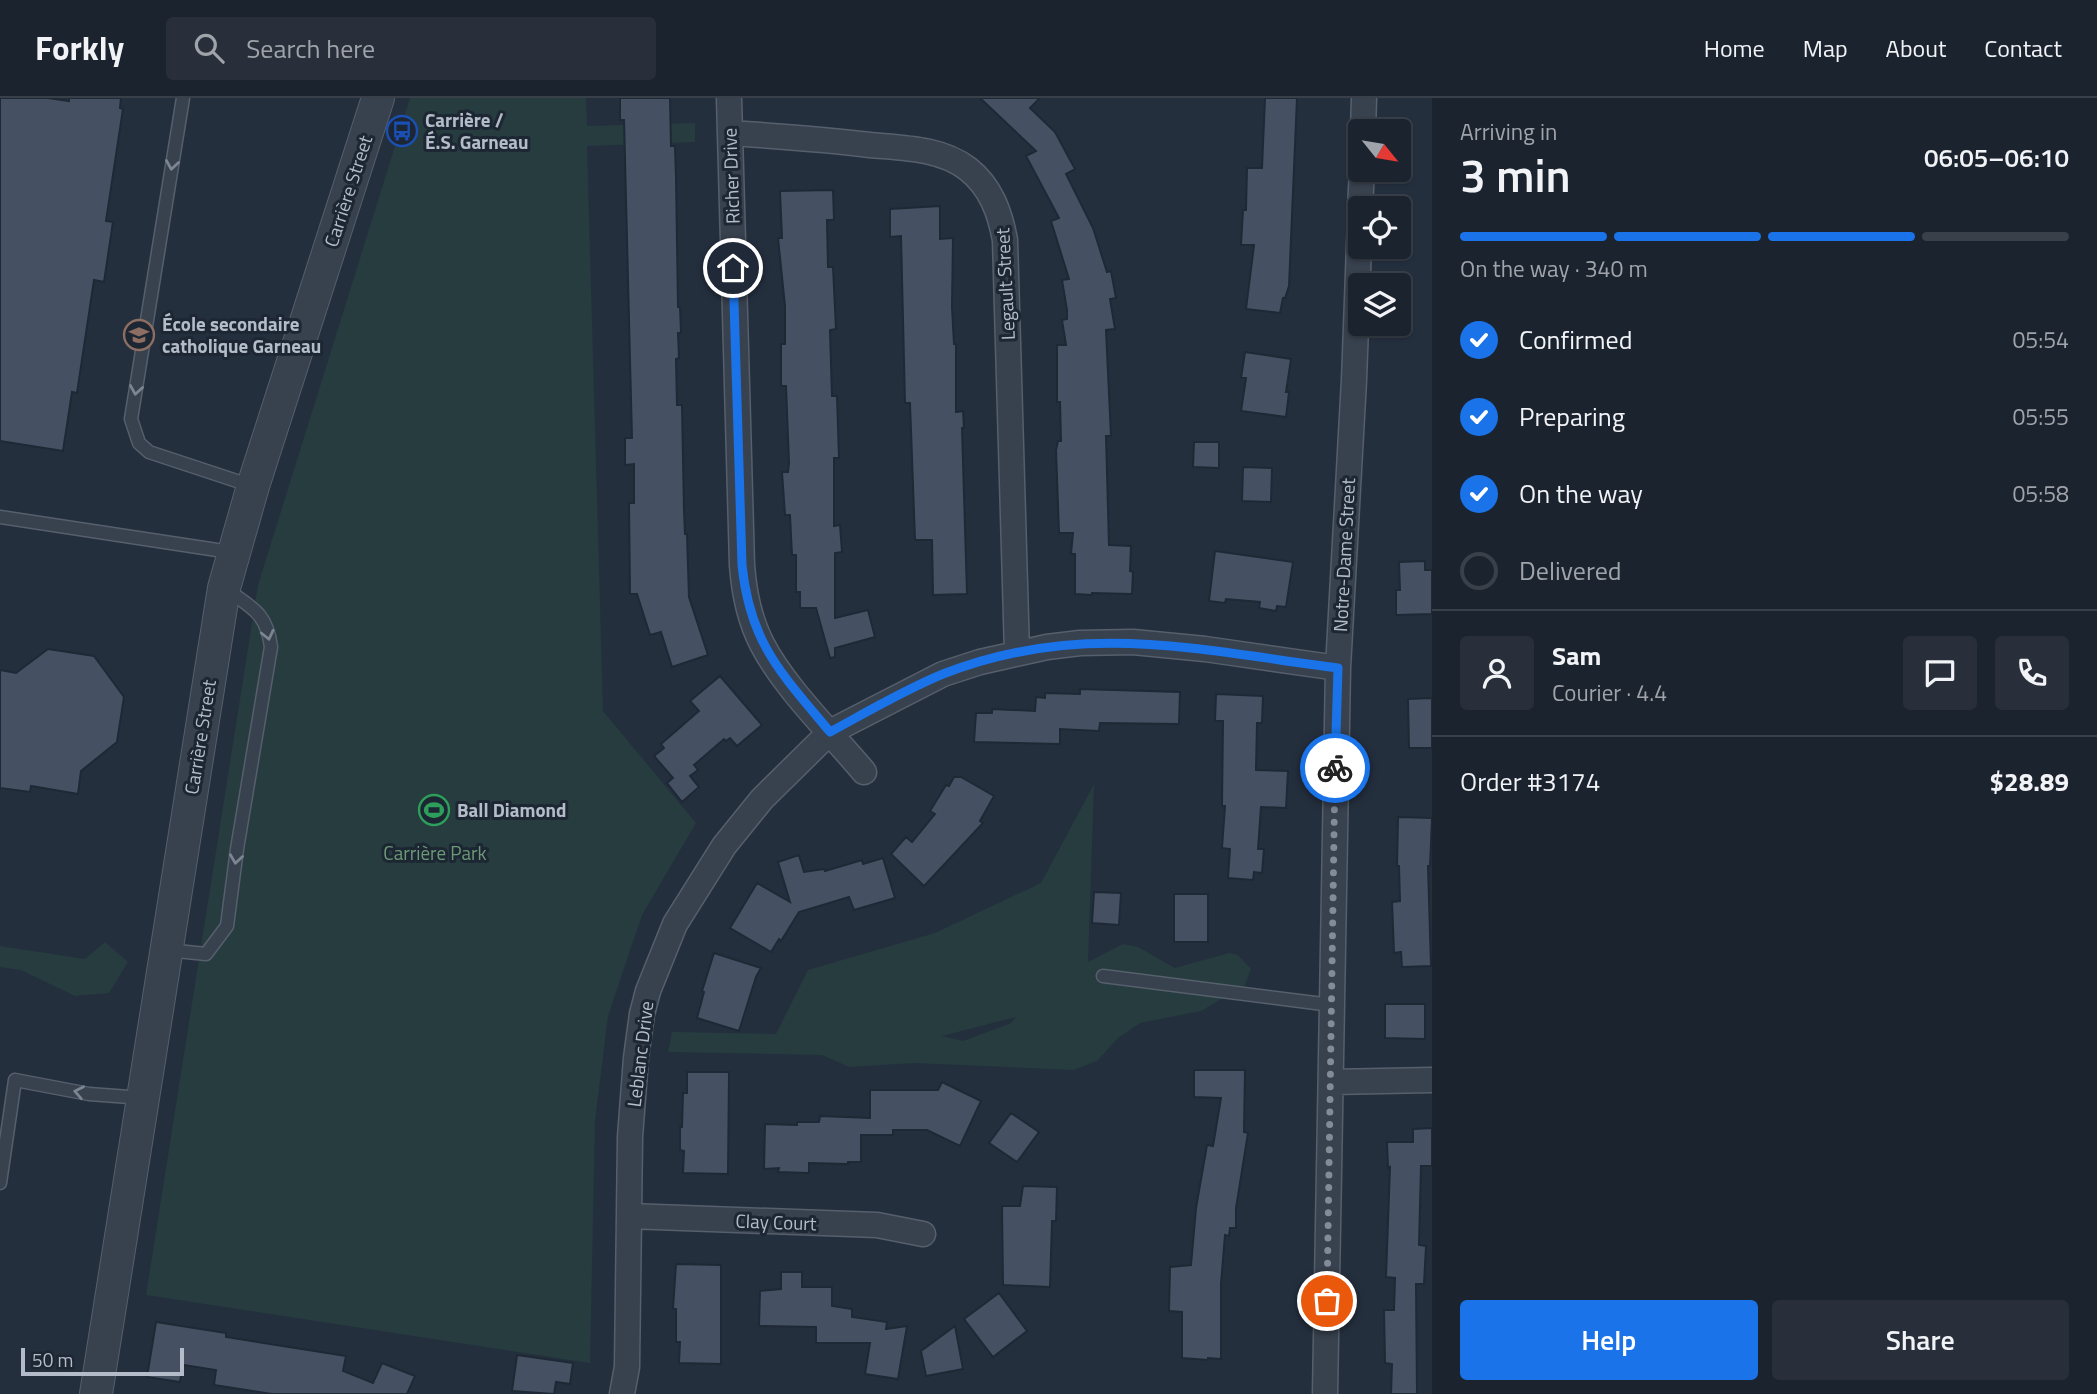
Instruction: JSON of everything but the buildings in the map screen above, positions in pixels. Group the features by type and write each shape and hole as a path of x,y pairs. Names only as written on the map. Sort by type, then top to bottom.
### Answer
{"street":[{"name":"Carrière Street","path":"96,1394 232,551 378,98"},
{"name":"Richer Drive","path":"729,98 744,593 762,644 774,665 830,732"},
{"path":"1363,119 1364,98"},
{"name":"Legault Street","path":"730,132 916,149 945,156 968,169 985,188 999,211 1005,240 1017,653"},
{"name":"Notre-Dame Street","path":"1325,1394 1338,668 1359,259"},
{"name":"Leblanc Drive","path":"622,1394 627,1367 630,1137 642,1014 656,968 675,924 724,846 762,799 830,732 943,674 1017,653 1080,643 1133,642 1205,649 1338,668"},
{"path":"830,732 864,772"},
{"path":"1331,1082 1432,1080"},
{"name":"Clay Court","path":"629,1216 877,1224 923,1234"}],"lane":[{"path":"183,98 131,419 139,443 149,452 253,486"},
{"path":"0,517 217,551 232,551"},
{"path":"166,950 206,954 227,926 237,849 271,647 269,630 262,616 224,588"},
{"path":"1103,976 1331,1005"},
{"path":"0,1183 15,1080 89,1094 144,1098"}],"green space":[{"name":"Carrière Park","path":"410,98 586,98 587,126 695,123 695,142 587,146 603,711 696,823 642,915 608,1016 595,1121 590,1363 146,1295 258,585"},
{"path":"1094,784 1088,962 1123,944 1138,947 1175,968 1229,953 1238,955 1251,969 1245,985 1201,1011 1140,1023 1118,1038 1097,1061 1073,1070 914,1063 849,1067 822,1055 668,1052 672,1032 776,1034 808,970 935,933 1041,883","holes":["1016,1017 1011,1023 963,1041 942,1036"]},
{"path":"105,942 128,962 109,993 75,996 21,970 0,967 0,946 85,959"}],"way so far":[{"path":"1327,1301 1335,768"}],"place":[{"name":"Carrière / É.S. Garneau","path":"402,131"},
{"name":"École secondaire catholique Garneau","path":"139,335"},
{"name":"Ball Diamond","path":"434,810"}],"route":[{"path":"733,268 744,593 762,644 774,665 830,732 943,674 980,662 1047,647 1133,642 1205,649 1338,668 1335,768"}]}
